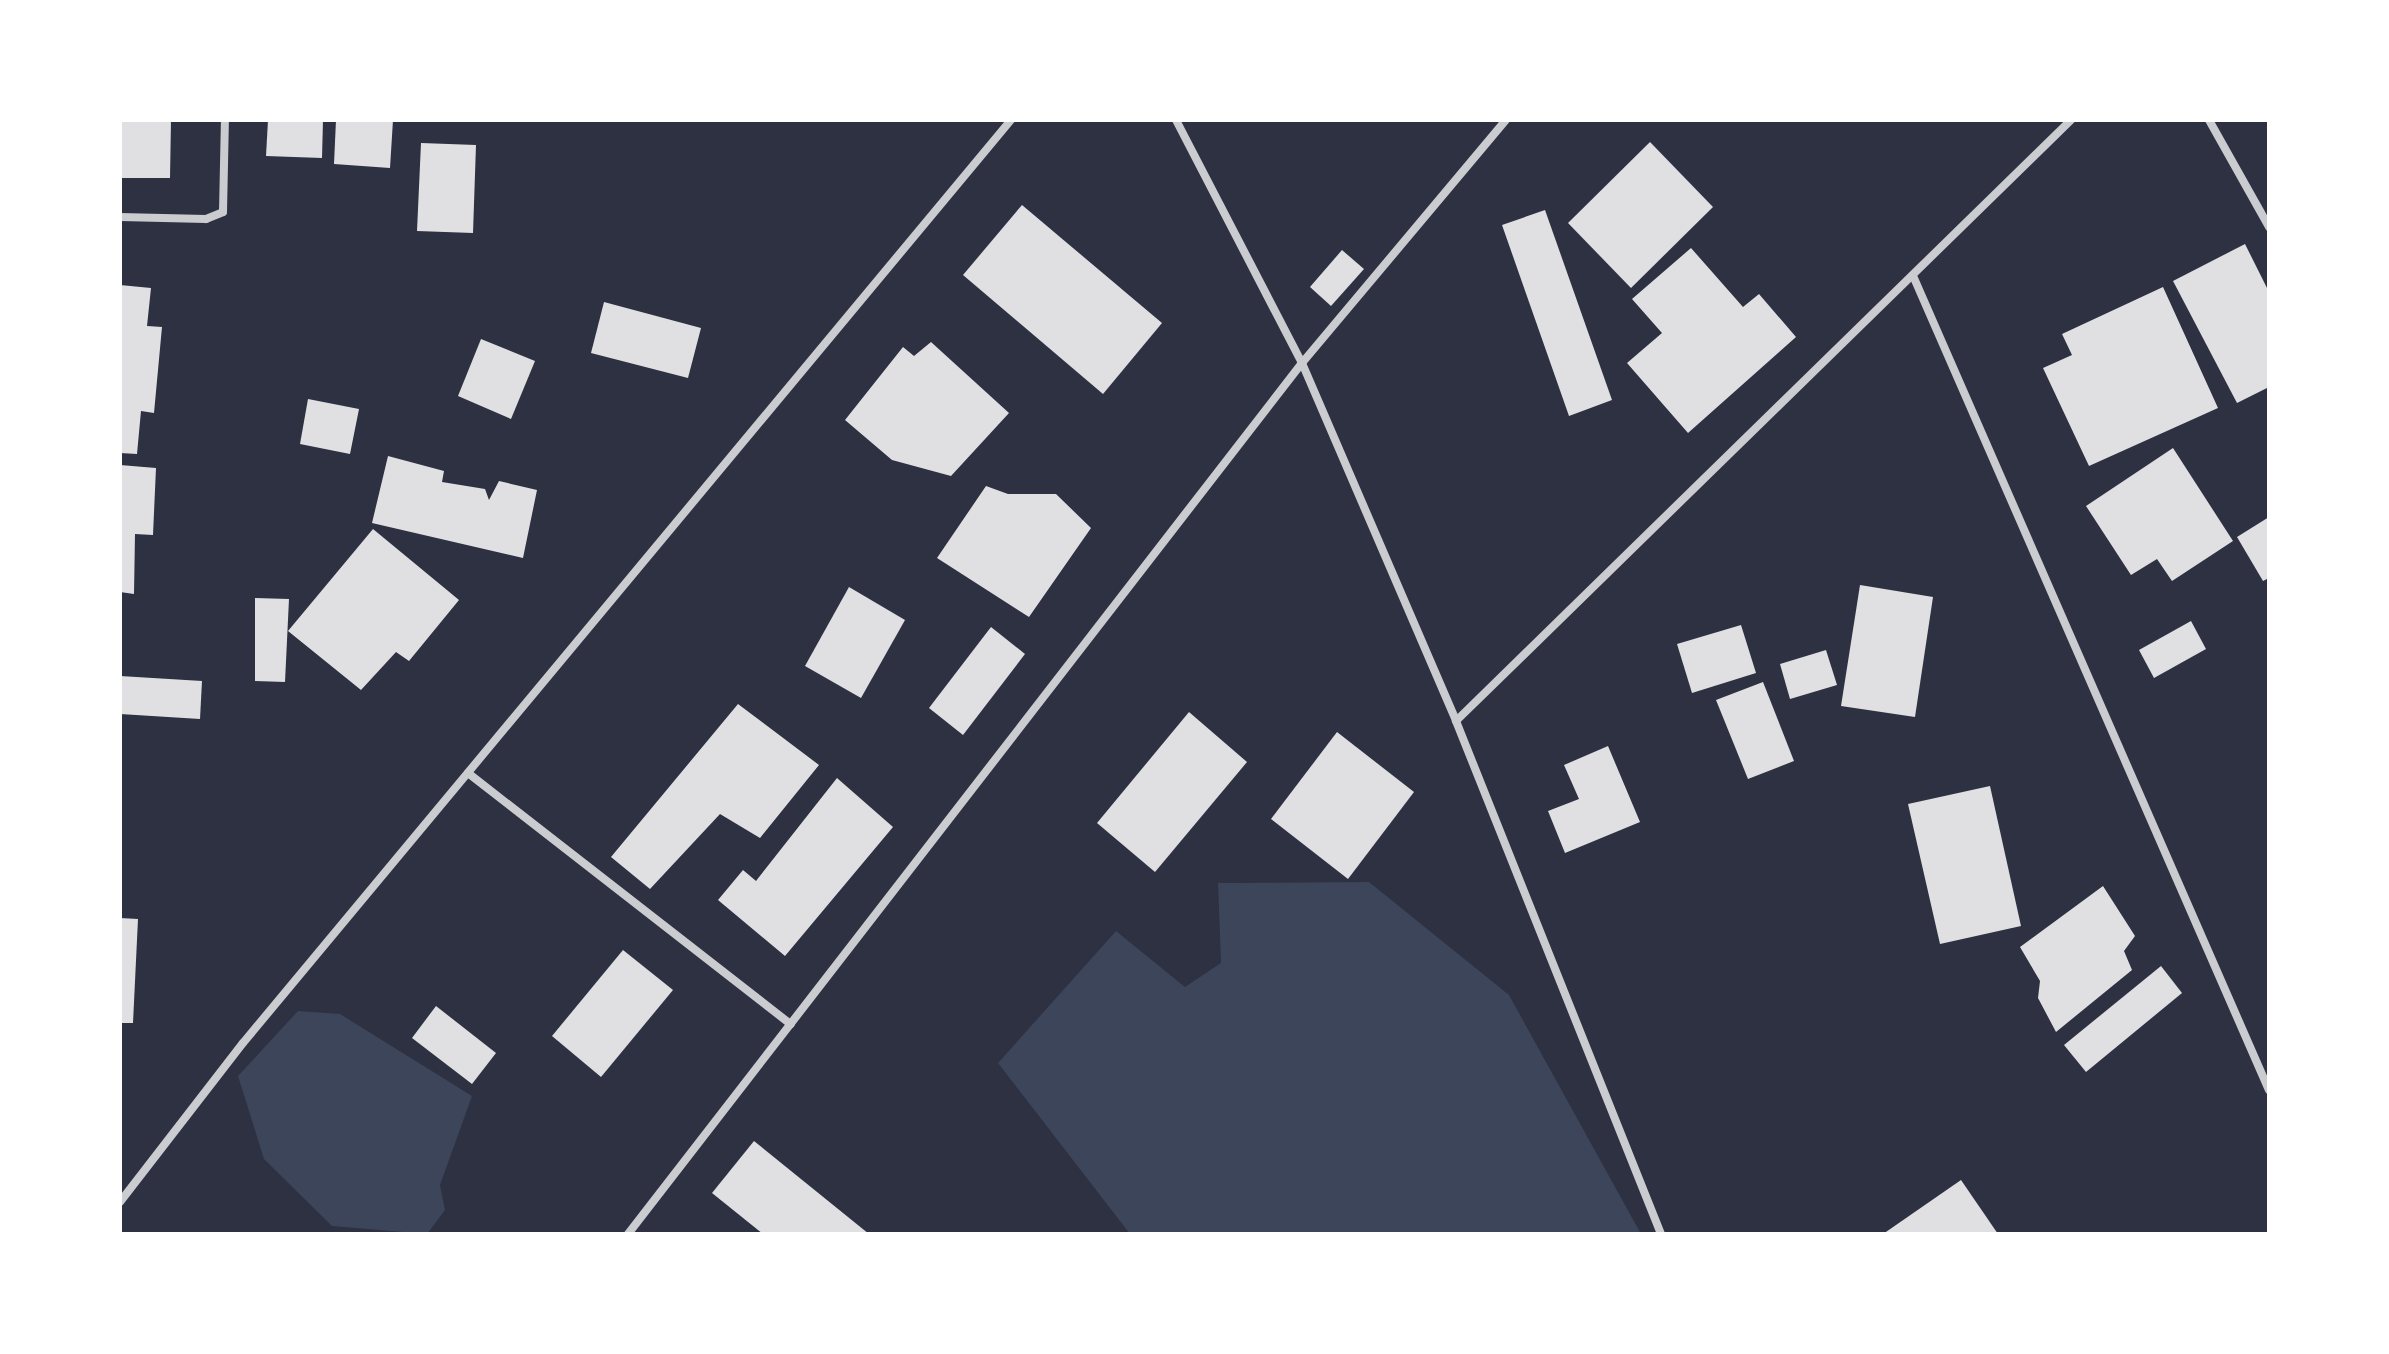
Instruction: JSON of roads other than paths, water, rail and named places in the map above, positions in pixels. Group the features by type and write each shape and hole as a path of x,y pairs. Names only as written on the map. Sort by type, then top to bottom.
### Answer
{"street":[{"path":"120,217 206,219 223,212 225,120"},
{"path":"120,1202 243,1043 1011,120"},
{"path":"1176,120 1302,363 1456,721 1661,1234"},
{"path":"628,1234 1302,363 1506,120"},
{"path":"1456,721 1914,278 2071,120"},
{"path":"2209,120 2269,227"},
{"path":"1914,278 2269,1090"},
{"path":"468,773 791,1024"}]}
